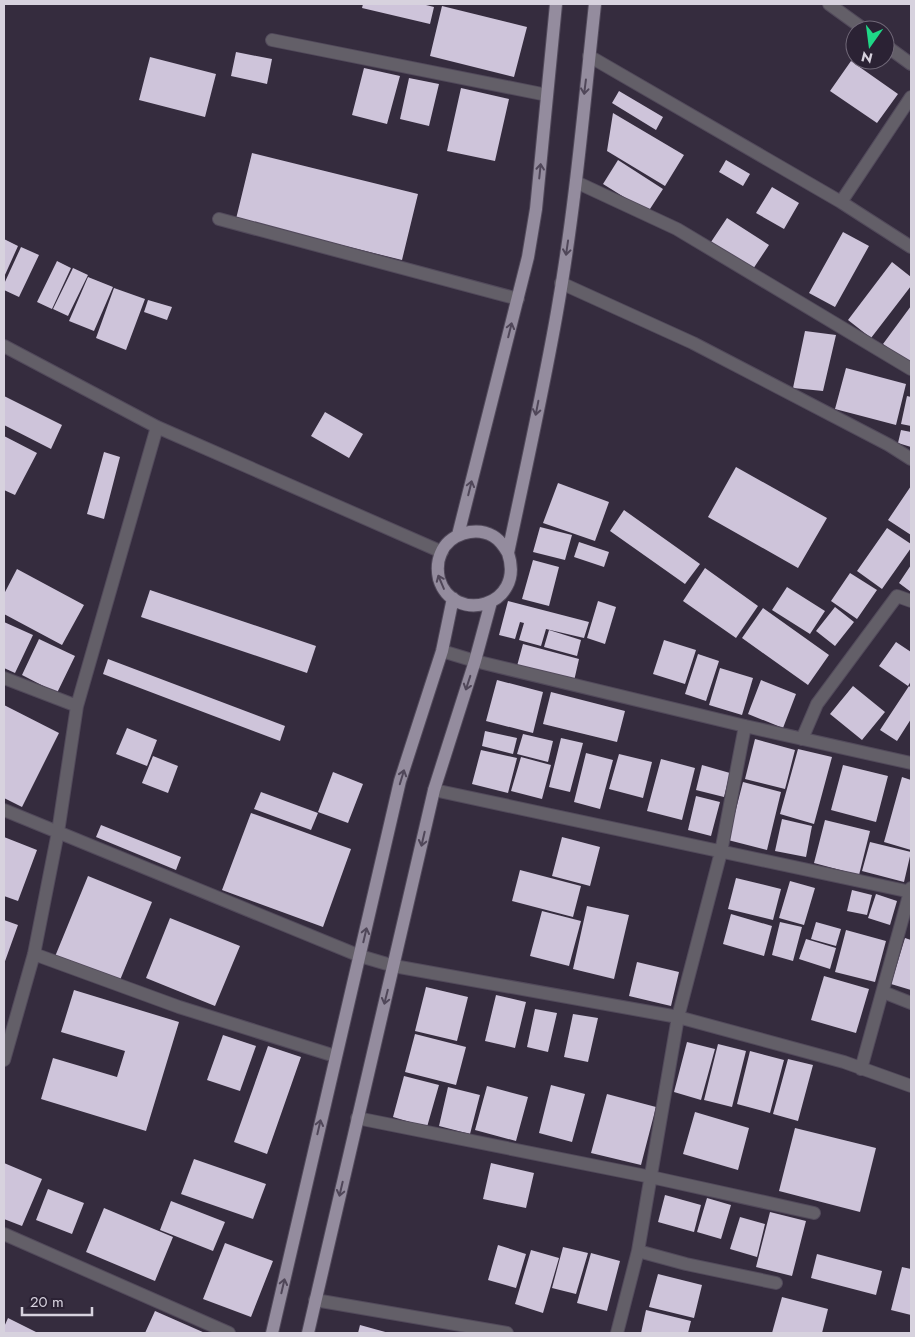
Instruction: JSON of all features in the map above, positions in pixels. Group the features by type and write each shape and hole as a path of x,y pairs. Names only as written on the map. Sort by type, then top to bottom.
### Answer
{"main road":[{"path":"458,535 528,257 536,209 556,4"},
{"path":"508,553 561,283 576,182 595,4"},
{"path":"470,532 487,534 502,543 508,553 512,564 512,575 508,586 491,602 480,606 457,602 441,585 438,574 438,562 449,542 458,535 470,532"},
{"path":"272,1333 400,781 442,651 453,598"},
{"path":"308,1333 434,790 475,661 491,602"}],"street":[{"path":"829,4 851,20"},
{"path":"272,40 547,95"},
{"path":"895,52 911,64"},
{"path":"589,56 841,202 911,247"},
{"path":"841,202 911,97"},
{"path":"576,182 677,229 911,369"},
{"path":"220,219 518,299"},
{"path":"561,283 693,343 889,445 911,459"},
{"path":"4,346 157,427 442,552"},
{"path":"4,1060 34,954 58,832 77,706 157,427"},
{"path":"802,739 817,704 898,596 911,601"},
{"path":"442,651 475,661 745,726 911,763"},
{"path":"4,678 77,706"},
{"path":"617,1333 638,1251 678,1017 721,852 745,726"},
{"path":"434,790 721,852 911,890 862,1069"},
{"path":"4,810 238,908 360,956 394,966 678,1017 844,1062 911,1086"},
{"path":"34,954 179,1007 335,1056"},
{"path":"883,992 911,1003"},
{"path":"357,1118 814,1212"},
{"path":"4,1234 229,1333"},
{"path":"638,1251 686,1264 776,1283"},
{"path":"316,1300 507,1333"}],"building":[{"path":"363,4 422,4 434,7 430,24 362,8"},
{"path":"442,6 527,27 514,77 430,56"},
{"path":"236,52 272,59 267,84 231,76"},
{"path":"150,57 216,74 205,117 139,100"},
{"path":"364,68 400,76 387,124 352,115"},
{"path":"845,70 864,70 898,94 877,123 830,91"},
{"path":"409,78 439,84 429,126 400,119"},
{"path":"461,88 509,99 495,161 447,151"},
{"path":"619,91 663,117 656,130 612,103"},
{"path":"613,113 684,155 665,186 607,151"},
{"path":"252,153 418,194 402,260 236,219"},
{"path":"618,160 663,189 648,212 603,184"},
{"path":"726,160 750,174 743,186 719,172"},
{"path":"772,187 799,203 784,229 756,213"},
{"path":"727,218 769,245 753,269 711,242"},
{"path":"843,232 869,246 835,307 809,293"},
{"path":"4,239 18,246 4,277"},
{"path":"21,247 39,255 19,297 4,290 4,284"},
{"path":"57,261 71,268 52,309 37,302"},
{"path":"892,262 911,277 911,286 871,338 848,320"},
{"path":"73,268 88,275 68,316 53,309"},
{"path":"88,277 113,287 94,331 69,321"},
{"path":"114,288 145,299 126,350 96,338"},
{"path":"148,300 172,307 167,320 144,312"},
{"path":"911,306 911,365 883,344"},
{"path":"805,331 836,335 823,391 793,388"},
{"path":"846,368 906,384 896,425 835,409"},
{"path":"4,396 62,425 51,449 4,425"},
{"path":"907,396 911,397 911,426 901,424"},
{"path":"325,412 363,434 349,458 311,436"},
{"path":"901,430 911,432 911,447 898,443"},
{"path":"4,436 37,453 15,495 4,490"},
{"path":"104,452 120,457 104,519 87,514"},
{"path":"736,467 827,518 798,568 708,517"},
{"path":"558,483 609,502 595,541 543,523"},
{"path":"911,486 911,535 888,520"},
{"path":"624,510 700,564 685,584 610,531"},
{"path":"540,527 572,535 565,560 533,552"},
{"path":"887,528 911,544 911,548 882,589 857,571"},
{"path":"579,542 609,552 604,567 574,557"},
{"path":"533,560 559,567 549,606 522,599"},
{"path":"911,565 911,592 899,583"},
{"path":"705,568 758,606 736,638 683,601"},
{"path":"17,569 84,605 62,645 4,614 4,594"},
{"path":"850,573 877,590 857,619 831,601"},
{"path":"787,587 825,611 810,634 772,610"},
{"path":"150,590 316,646 307,673 141,617"},
{"path":"508,601 589,622 584,638 546,629 541,646 519,640 524,623 520,622 515,639 499,635"},
{"path":"598,601 616,607 605,644 587,638"},
{"path":"835,607 854,622 835,646 816,631"},
{"path":"763,608 829,655 808,685 742,638"},
{"path":"4,622 33,635 15,673 4,668"},
{"path":"549,630 581,640 577,656 544,647"},
{"path":"39,639 75,656 57,693 22,675"},
{"path":"664,640 696,650 685,684 653,674"},
{"path":"896,642 911,652 911,681 908,686 879,666"},
{"path":"523,644 579,659 574,681 517,666"},
{"path":"698,654 719,661 706,701 685,694"},
{"path":"108,659 285,726 280,741 103,674"},
{"path":"720,668 753,678 742,715 709,705"},
{"path":"497,680 543,692 533,733 486,721"},
{"path":"761,680 796,694 783,728 748,714"},
{"path":"853,686 885,712 862,740 830,714"},
{"path":"909,686 911,688 911,719 897,741 880,730"},
{"path":"551,692 625,711 617,742 543,724"},
{"path":"4,705 59,733 22,807 4,798"},
{"path":"127,728 157,740 147,766 116,754"},
{"path":"485,731 517,738 513,754 482,746"},
{"path":"523,734 553,741 548,762 517,754"},
{"path":"561,738 583,743 570,792 549,787"},
{"path":"755,739 795,750 785,789 745,779"},
{"path":"798,749 832,757 814,824 780,814"},
{"path":"481,750 517,758 508,793 472,784"},
{"path":"586,753 613,760 600,809 574,802"},
{"path":"619,754 652,762 643,798 609,789"},
{"path":"153,756 178,766 168,793 142,783"},
{"path":"521,757 551,765 542,799 511,791"},
{"path":"661,759 695,768 682,820 647,811"},
{"path":"702,765 730,773 724,797 696,790"},
{"path":"843,765 888,776 876,822 831,810"},
{"path":"333,772 363,784 348,823 318,812"},
{"path":"902,777 911,780 911,850 884,842"},
{"path":"743,782 781,792 767,850 728,840"},
{"path":"261,792 318,813 311,830 254,809"},
{"path":"696,796 720,802 711,836 688,830"},
{"path":"251,813 351,849 323,927 222,890"},
{"path":"782,819 812,826 806,857 775,851"},
{"path":"825,820 870,831 859,875 814,863"},
{"path":"101,825 181,857 176,870 96,837"},
{"path":"4,837 37,850 18,901 4,896"},
{"path":"562,837 600,847 590,886 552,876"},
{"path":"870,842 911,852 904,882 862,871"},
{"path":"520,870 581,886 573,917 512,901"},
{"path":"88,876 152,902 118,985 54,959"},
{"path":"736,878 781,889 773,920 728,909"},
{"path":"790,881 815,888 804,925 779,918"},
{"path":"852,890 872,895 867,915 847,911"},
{"path":"876,894 897,901 890,925 868,918"},
{"path":"587,906 629,915 614,979 573,969"},
{"path":"542,911 581,921 569,966 530,956"},
{"path":"731,914 772,926 764,956 723,944"},
{"path":"170,918 240,946 215,1006 146,978"},
{"path":"4,920 18,925 4,964"},
{"path":"780,922 802,927 793,961 772,955"},
{"path":"816,922 841,929 836,946 811,939"},
{"path":"846,930 886,941 875,982 835,972"},
{"path":"905,938 911,940 911,990 891,984"},
{"path":"806,939 836,948 830,969 799,959"},
{"path":"637,962 679,972 671,1006 629,996"},
{"path":"824,976 869,989 856,1033 811,1020"},
{"path":"426,987 468,997 457,1041 415,1031"},
{"path":"74,990 179,1022 146,1131 41,1099 53,1058 117,1077 125,1051 61,1032"},
{"path":"496,995 526,1002 515,1048 485,1041"},
{"path":"535,1009 557,1013 548,1052 527,1047"},
{"path":"573,1014 598,1018 588,1062 564,1057"},
{"path":"415,1034 466,1047 456,1085 405,1072"},
{"path":"223,1035 256,1046 240,1091 207,1080"},
{"path":"687,1042 715,1049 701,1100 674,1092"},
{"path":"718,1044 746,1051 732,1107 704,1100"},
{"path":"268,1046 301,1057 267,1154 234,1142"},
{"path":"750,1051 784,1060 770,1113 737,1104"},
{"path":"788,1059 813,1065 798,1121 773,1114"},
{"path":"404,1076 439,1085 427,1127 393,1117"},
{"path":"551,1085 585,1094 572,1142 539,1133"},
{"path":"487,1086 528,1097 516,1141 475,1130"},
{"path":"448,1087 480,1095 470,1134 439,1126"},
{"path":"607,1094 656,1107 641,1165 591,1153"},
{"path":"695,1112 749,1128 738,1170 683,1154"},
{"path":"795,1128 876,1148 860,1212 779,1191"},
{"path":"194,1159 266,1184 253,1219 181,1194"},
{"path":"4,1163 42,1179 22,1226 4,1219"},
{"path":"491,1163 534,1173 526,1208 483,1199"},
{"path":"48,1189 84,1203 72,1234 36,1220"},
{"path":"665,1195 701,1205 694,1232 658,1222"},
{"path":"707,1198 731,1205 721,1239 697,1232"},
{"path":"171,1201 225,1222 213,1251 160,1230"},
{"path":"104,1208 173,1237 155,1281 86,1252"},
{"path":"770,1212 806,1221 792,1276 756,1267"},
{"path":"740,1217 765,1224 757,1257 730,1249"},
{"path":"225,1243 273,1261 251,1317 203,1299"},
{"path":"498,1245 526,1254 516,1288 488,1280"},
{"path":"563,1247 588,1253 576,1294 552,1288"},
{"path":"531,1250 559,1258 543,1313 515,1304"},
{"path":"591,1253 620,1261 607,1311 577,1303"},
{"path":"817,1254 882,1271 876,1295 811,1278"},
{"path":"902,1267 911,1269 911,1315 891,1310"},
{"path":"658,1274 702,1285 694,1318 649,1307"},
{"path":"782,1297 828,1309 822,1333 772,1333"},
{"path":"646,1310 691,1321 688,1333 641,1333"},
{"path":"155,1311 205,1333 145,1333"},
{"path":"8,1318 38,1333 4,1333 4,1327"},
{"path":"360,1325 389,1333 358,1333"}]}
